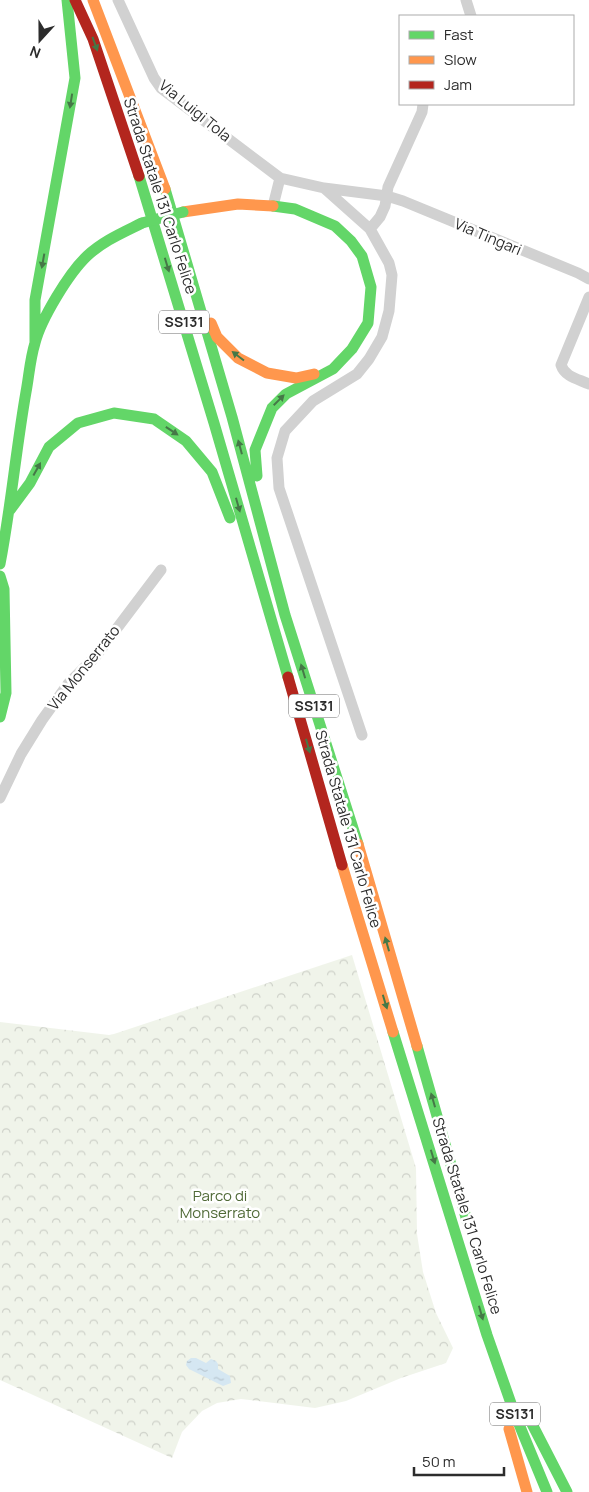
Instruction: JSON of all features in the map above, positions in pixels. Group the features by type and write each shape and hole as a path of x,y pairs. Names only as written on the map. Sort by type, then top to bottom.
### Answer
{"main road":[{"path":"0,564 10,510 18,437 35,342 35,300 75,78 67,0"},
{"name":"Strada Statale 131 Carlo Felice","path":"75,0 93,39 138,173 206,396 346,878 487,1335 514,1412 546,1492"},
{"name":"Strada Statale 131 Carlo Felice","path":"93,0 161,175 232,417 286,615 366,870 470,1231"},
{"path":"35,342 51,308 72,272 105,241 142,223 214,206 251,203 295,209 312,215 335,226 351,241 362,256 371,287 368,323 352,349 333,369 286,394 272,408 255,450 257,475 286,615"},
{"path":"191,280 217,337 238,358 267,372 296,378 333,369"},
{"path":"10,510 30,483 50,447 78,423 114,413 154,419 186,441 212,472 280,649"},
{"path":"0,576 4,589 5,685 5,701 0,717"},
{"path":"0,671 5,685"},
{"path":"487,1335 504,1413 527,1492"},
{"name":"SS131","path":"559,1492 525,1410 567,1492"}],"street":[{"name":"Via Luigi Tola","path":"118,0 154,78 162,88 280,178"},
{"path":"466,0 471,15"},
{"path":"362,735 279,488 277,458 285,431 313,401 357,374 370,359 382,337 389,312 392,275 388,263 370,229 380,217 388,188 422,112 423,105"},
{"name":"Via Tingari","path":"280,178 324,188 387,196 403,201 589,279"},
{"path":"273,206 280,178"},
{"name":"Via Tingari","path":"324,188 370,229"},
{"path":"589,297 561,365 563,371 570,376 589,384"},
{"name":"Via Monserrato","path":"0,798 21,754 42,720 68,684 96,656 161,570"}],"green space":[{"name":"Parco di Monserrato","path":"352,955 416,1168 417,1234 423,1272 436,1313 453,1348 446,1363 401,1378 346,1401 315,1408 241,1399 217,1403 202,1411 182,1432 172,1458 0,1380 0,1022 109,1035"}],"water":[{"path":"191,1358 196,1358 206,1363 211,1359 216,1361 218,1369 230,1376 231,1383 223,1386 189,1369 186,1365 187,1361"}],"traffic: fast":[{"path":"35,342 35,300 75,78 67,0"},
{"path":"139,176 288,677"},
{"path":"165,189 232,417 285,615 358,844"},
{"path":"257,476 255,450 272,408 286,394 333,369 352,349 368,323 371,287 362,256 351,241 335,226 295,209 273,206"},
{"path":"142,223 183,212"},
{"path":"0,564 31,361 38,333 49,309 64,285 87,256 106,242 142,223"},
{"path":"10,510 30,483 49,447 78,423 114,413 154,419 186,441 212,472 230,518"},
{"path":"0,576 4,589 6,693 0,717"},
{"path":"393,1032 487,1335 514,1412 547,1492"},
{"path":"417,1046 467,1221"},
{"path":"530,1420 567,1492"}],"traffic: slow":[{"path":"93,0 165,189"},
{"path":"183,212 238,204 273,206"},
{"path":"211,323 217,337 238,358 267,373 296,378 314,374"},
{"path":"358,844 417,1046"},
{"path":"342,865 393,1032"},
{"path":"509,1429 527,1492"}],"traffic: jam":[{"path":"75,0 93,39 139,176"},
{"path":"288,677 342,865"}]}
